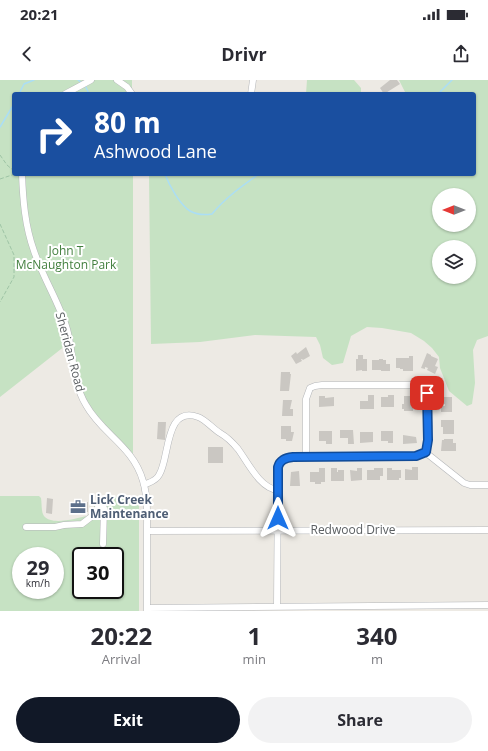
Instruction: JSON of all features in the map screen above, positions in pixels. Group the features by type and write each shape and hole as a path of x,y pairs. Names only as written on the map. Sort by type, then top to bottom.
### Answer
{"street":[{"path":"117,80 130,92"},
{"path":"251,92 254,80"},
{"path":"68,92 89,81"},
{"name":"Sheridan Road","path":"22,176 23,199 30,239 34,252 65,324 71,348 75,378 80,395 97,421 133,459 144,484 147,502 147,609"},
{"path":"306,457 306,395 310,388 318,385 412,385 423,387 426,390 428,400 428,440 426,452"},
{"path":"144,484 155,480 160,474 167,453 171,429 174,424 185,416 193,416 204,420 225,436 238,450 249,467 266,485 273,490 278,490"},
{"path":"277,606 278,467 281,461 289,458 306,457 419,456 426,452"},
{"path":"426,452 464,483 470,485 488,485"},
{"path":"26,527 55,527 82,524 95,514 98,505 101,503 103,504 104,508 103,544"},
{"name":"Redwood Drive","path":"147,531 488,530"},
{"path":"147,609 277,606 488,605"}],"path":[{"path":"0,155 12,169"},
{"path":"0,179 12,175"},
{"path":"0,224 14,255 14,277 0,302"}],"green space":[{"name":"John T McNaughton Park","path":"0,80 132,80 132,92 12,92 12,176 133,176 133,459 86,406 70,342 0,397"},
{"path":"307,80 354,80 361,88 361,92 306,92"},
{"path":"399,80 488,80 488,336 477,340 473,350 475,383 472,404 467,406 449,391 440,368 439,357 424,341 411,333 367,327 351,336 343,363 332,365 323,358 320,345 316,337 255,335 200,342 151,344 149,176 476,176 476,92 405,92"},
{"path":"0,496 39,496 41,498 44,516 48,519 58,521 71,520 87,516 92,512 97,498 99,497 139,496 139,611 0,611"}],"building":[{"path":"390,80 397,80 400,84 387,92 383,92 380,88"},
{"path":"306,347 310,356 303,360 301,359 302,361 296,364 291,356 296,352 297,354"},
{"path":"427,353 438,359 435,366 438,367 435,374 427,370 428,368 421,368"},
{"path":"358,355 363,355 363,359 367,359 367,371 356,371 356,359 358,359"},
{"path":"409,356 413,356 413,371 403,371 403,369 396,368 396,358 409,358"},
{"path":"372,360 386,360 386,364 390,364 390,371 372,370"},
{"path":"281,372 290,372 291,374 289,391 280,391"},
{"path":"368,395 374,395 374,409 360,409 360,401 368,401"},
{"path":"388,395 394,395 394,407 381,407 381,397 388,397"},
{"path":"319,396 325,396 325,398 334,397 334,406 319,407"},
{"path":"404,396 416,396 417,403 414,405 413,411 404,411 404,409 402,409 402,404 404,404"},
{"path":"442,397 452,397 452,412 441,412 441,406 445,406 445,404 443,404"},
{"path":"283,400 292,400 290,409 293,409 293,416 282,416"},
{"path":"441,420 454,420 454,434 443,434"},
{"path":"158,422 166,422 165,440 157,439"},
{"path":"281,426 291,426 291,432 294,432 292,441 281,439"},
{"path":"340,430 353,430 354,444 348,444 348,438 340,438"},
{"path":"319,431 332,431 332,444 326,444 326,441 319,441"},
{"path":"381,431 393,431 393,443 381,441"},
{"path":"360,432 373,432 373,442 360,443"},
{"path":"403,435 416,437 417,443 403,444"},
{"path":"453,439 453,443 456,443 456,451 441,451 442,440"},
{"path":"208,447 223,447 223,463 208,463"},
{"path":"412,467 418,467 418,480 405,480 405,469 412,470"},
{"path":"319,468 325,468 325,482 315,484 315,482 310,482 310,472 319,472"},
{"path":"331,468 337,468 337,472 338,470 344,470 344,481 331,481"},
{"path":"357,468 362,468 362,480 351,481 350,470 357,471"},
{"path":"374,468 383,468 383,476 380,476 380,480 367,480 367,470 374,470"},
{"path":"387,468 392,468 392,470 401,470 401,478 399,478 399,480 387,480"},
{"path":"299,471 300,486 290,486 291,472"},
{"path":"47,498 53,499 52,514 46,513"},
{"path":"69,502 88,502 88,512 69,512"}],"waterway":[{"path":"20,92 24,84 34,80"},
{"path":"78,80 82,83"},
{"path":"440,92 452,80"},
{"path":"85,85 88,92"},
{"path":"0,127 12,107"},
{"path":"166,176 172,189 182,204 190,211 204,215 212,214 228,197 256,176"}],"place":[{"name":"Lick Creek Maintenance","path":"78,507"}],"route":[{"path":"278,518 278,467 283,460 293,457 419,456 426,452 428,445 427,393"}]}
